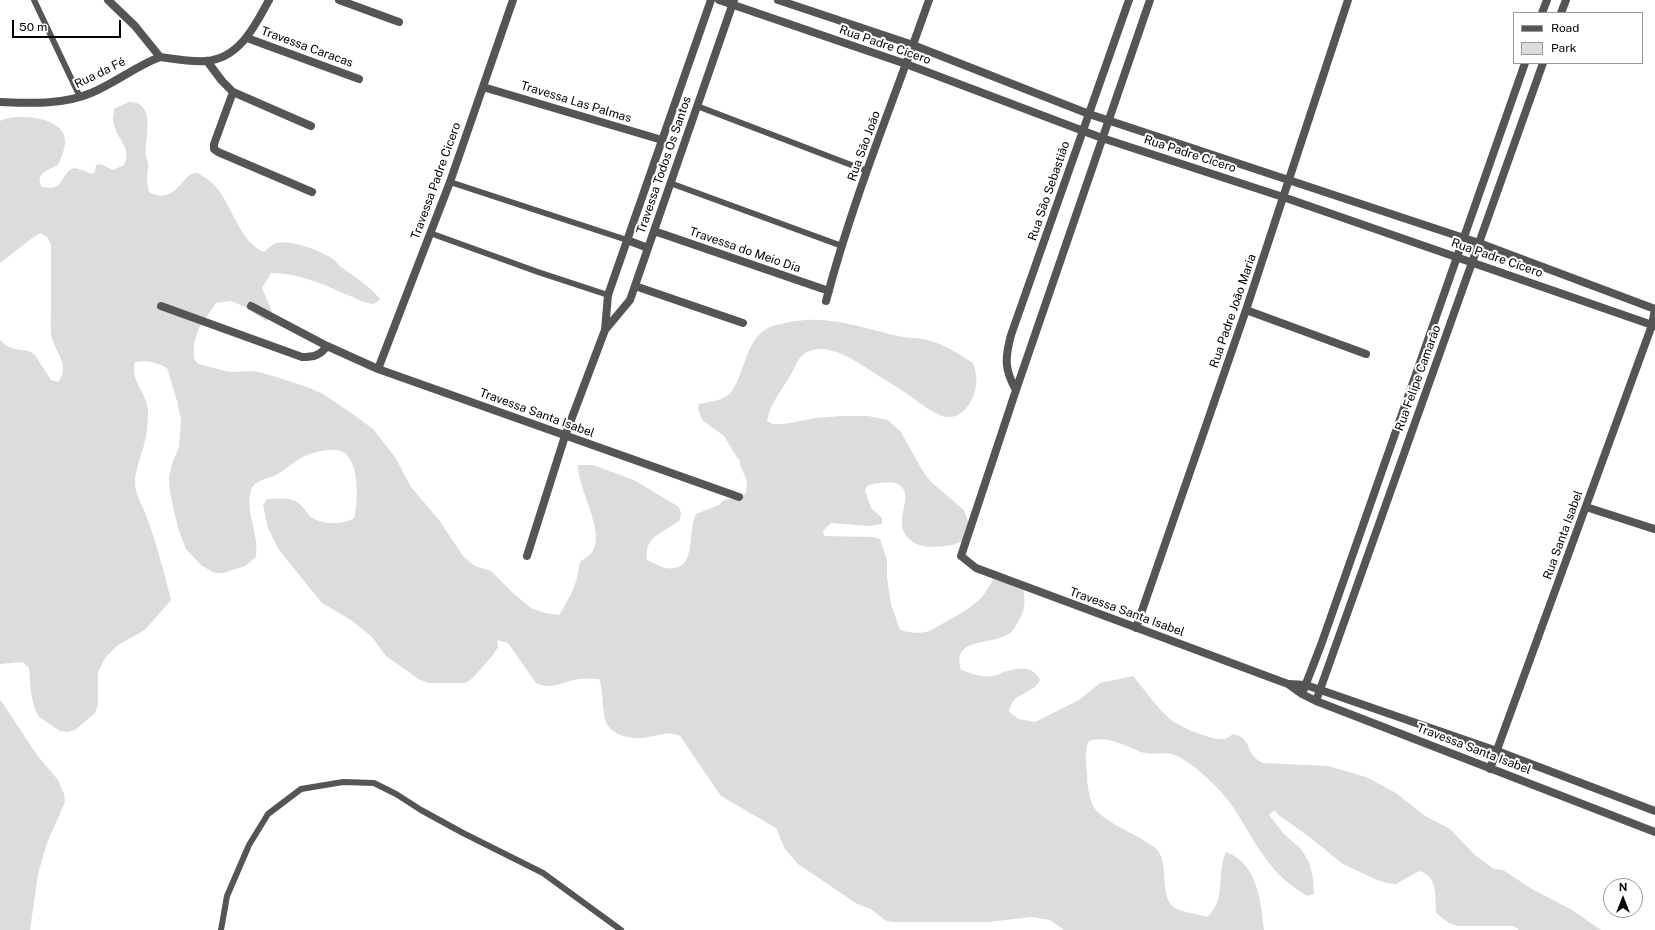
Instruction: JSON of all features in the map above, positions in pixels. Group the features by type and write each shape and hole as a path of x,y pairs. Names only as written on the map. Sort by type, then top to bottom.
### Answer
{"street":[{"path":"108,0 135,26 160,57"},
{"name":"Rua da Fé","path":"0,102 52,102 80,97 92,93 147,62 160,57 207,61 217,59 230,53 247,38 269,0"},
{"path":"339,0 399,22"},
{"name":"Travessa Padre Cicero","path":"378,369 450,182 513,0"},
{"name":"Travessa Todos Os Santos","path":"527,556 565,436 605,330 608,295 711,0"},
{"name":"Rua Padre Cícero","path":"719,0 733,2 906,64 1102,138 1283,196 1653,325"},
{"name":"Rua Padre Cícero","path":"778,0 913,45 1089,114 1479,243 1655,309"},
{"name":"Rua São João","path":"826,301 842,246 867,171 929,0"},
{"name":"Rua São Sebastião","path":"1016,390 1007,372 1006,359 1011,335 1129,0"},
{"path":"1016,390 1150,0"},
{"name":"Rua Padre João Maria","path":"1136,628 1246,310 1348,0"},
{"path":"1542,12 1547,0"},
{"path":"1561,12 1566,0"},
{"name":"Travessa Todos Os Santos","path":"605,330 630,300 733,2"},
{"name":"Travessa Caracas","path":"247,38 359,79"},
{"path":"207,61 233,92 311,126"},
{"name":"Rua Felipe Camarão","path":"1302,694 1525,64"},
{"name":"Rua Felipe Camarão","path":"1316,701 1543,64"},
{"name":"Travessa Las Palmas","path":"483,87 662,140"},
{"path":"233,92 214,144 215,150 312,192"},
{"name":"Travessa do Meio Dia","path":"654,231 829,291"},
{"path":"627,240 648,248"},
{"path":"635,286 743,323"},
{"path":"161,306 302,357 312,357 318,355 328,346"},
{"name":"Travessa Santa Isabel","path":"251,306 328,346 378,369 739,497"},
{"name":"Rua Santa Isabel","path":"1490,769 1498,751 1653,325 1655,309"},
{"path":"1246,310 1366,354"},
{"name":"Travessa Santa Isabel","path":"1016,390 961,556 976,568 1288,684 1302,694 1316,701 1655,832"},
{"path":"1586,507 1654,529"},
{"name":"Travessa Santa Isabel","path":"1288,684 1306,685 1498,751 1655,811"}],"lane":[{"path":"34,0 80,97"},
{"path":"698,106 867,171"},
{"path":"450,182 627,240"},
{"path":"670,183 842,246"},
{"path":"430,233 538,272 608,295"},
{"path":"221,930 227,896 249,846 268,814 301,789 343,782 374,783 396,794 457,830 543,873 621,930"}],"green space":[{"path":"129,102 138,104 144,108 147,115 146,156 149,192 159,195 167,195 173,192 192,174 198,173 215,186 222,195 246,238 254,246 264,252 272,245 282,242 305,246 333,259 368,286 380,299 374,304 366,303 309,279 281,273 271,273 262,288 273,317 266,321 245,307 231,301 216,303 199,328 194,343 194,358 198,364 230,372 254,371 307,387 323,394 354,415 373,429 395,457 411,487 439,520 463,556 475,566 491,571 513,593 531,608 545,613 559,615 573,590 580,562 591,553 595,544 596,534 594,523 582,487 578,465 593,465 634,480 679,507 681,513 680,520 652,539 647,551 647,560 665,568 676,568 683,564 687,558 690,550 693,522 696,514 719,505 724,500 740,498 746,493 747,481 740,465 740,460 724,436 702,420 698,409 699,404 722,399 732,391 753,342 766,329 797,321 828,320 903,337 927,340 947,348 973,363 976,374 975,391 969,404 958,415 951,417 943,416 929,409 902,390 850,358 826,349 820,349 802,355 773,403 767,421 773,424 784,424 816,418 841,416 868,416 888,420 901,432 922,470 931,482 964,510 972,532 967,538 946,546 921,546 912,542 908,538 902,525 905,497 901,486 889,482 880,483 868,485 865,490 871,508 882,518 882,524 869,526 831,523 823,531 824,536 873,537 880,539 887,560 887,578 891,604 900,630 915,633 930,631 964,611 976,602 982,597 996,577 1023,588 1025,600 1024,607 1022,614 1013,630 1003,637 968,647 962,652 960,659 961,670 980,676 994,676 1007,671 1022,668 1030,670 1037,675 1040,680 1036,685 1014,700 1011,705 1009,712 1019,719 1035,722 1079,700 1100,683 1133,676 1170,719 1196,733 1212,738 1225,739 1233,734 1239,736 1244,739 1253,755 1263,763 1328,766 1366,777 1396,793 1425,816 1450,829 1475,855 1494,869 1503,870 1532,889 1572,910 1601,930 1519,930 1514,926 1458,926 1449,923 1436,913 1434,888 1430,877 1419,871 1396,884 1377,880 1343,864 1274,810 1269,815 1284,834 1301,849 1309,862 1313,878 1314,894 1307,896 1285,880 1268,862 1230,803 1201,772 1185,760 1173,754 1141,752 1122,744 1102,739 1089,741 1086,749 1087,784 1091,801 1099,813 1106,819 1157,849 1163,864 1165,889 1170,903 1175,908 1207,917 1217,903 1223,860 1226,852 1236,857 1245,865 1256,884 1264,930 1064,930 1050,920 1032,917 988,922 886,921 871,909 857,904 798,864 785,849 776,828 721,796 680,736 674,734 661,734 651,737 631,738 613,731 609,727 604,717 602,690 599,679 573,680 552,686 536,683 508,643 497,640 498,647 493,655 473,678 465,683 428,683 420,680 386,656 372,637 351,620 322,603 279,550 268,528 263,505 267,499 289,499 297,502 310,516 319,521 338,523 354,518 357,493 355,473 349,457 343,452 331,450 310,454 300,458 276,475 255,484 251,490 249,503 255,535 256,557 245,566 223,573 215,573 202,566 186,549 178,528 170,493 169,477 173,461 179,447 181,420 167,368 156,363 135,362 135,376 145,398 148,411 146,437 136,472 135,487 154,538 171,600 145,630 118,645 105,658 98,672 98,705 95,713 75,730 68,732 60,731 39,717 35,710 31,693 29,668 23,662 0,664 0,340 7,346 29,351 35,355 51,380 58,382 62,376 63,365 51,334 51,245 48,238 41,233 35,236 0,263 0,121 16,117 37,118 56,125 62,131 65,139 65,146 58,165 43,173 40,179 42,187 51,188 58,186 66,174 75,168 92,174 95,172 96,165 100,164 113,170 124,165 126,159 125,149 113,123 113,117 114,109"},
{"path":"0,699 37,755 58,780 64,794 65,802 47,843 38,874 30,930 0,930"}]}
